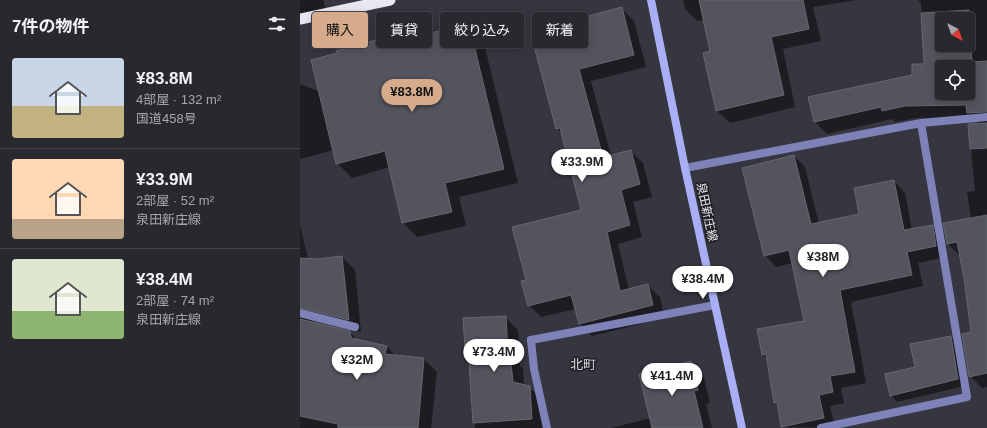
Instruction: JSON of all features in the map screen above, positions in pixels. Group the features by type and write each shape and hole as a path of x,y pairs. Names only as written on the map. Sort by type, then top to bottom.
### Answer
{"highway":[{"path":"300,19 390,0"}],"main road":[{"name":"泉田新庄線","path":"651,0 685,168 742,428"}],"street":[{"path":"685,168 921,123 987,117"},
{"path":"821,428 967,397 921,123"},
{"path":"544,428 534,369 531,340 715,305"},
{"path":"300,313 355,328"}],"building":[{"path":"699,0 803,0 809,29 771,37 784,95 716,111 703,53 710,51"},
{"path":"622,7 634,55 579,69 603,157 631,150 640,184 621,190 630,225 607,232 620,291 648,284 653,305 579,324 571,295 528,306 521,281 526,280 512,227 581,210 560,128 556,129 535,48 588,48 588,16"},
{"path":"969,10 969,12 937,12"},
{"path":"935,12 935,52 971,52 972,60 935,60 935,100 975,100 975,62 987,61 987,112 967,113 966,105 905,106 882,111 881,107 814,122 808,97 912,75 912,64 924,64 921,13"},
{"path":"440,31 440,48 475,48 504,169 445,183 452,212 402,223 385,151 336,164 311,60 337,53 336,51 347,48 368,48 368,42 376,40 376,48 432,48 432,33"},
{"path":"987,123 987,148 970,149 968,124"},
{"path":"794,155 811,224 859,214 854,188 894,180 904,230 933,225 936,246 907,252 912,275 840,290 855,372 830,376 833,392 819,395 824,418 781,427 777,402 774,403 766,354 762,355 757,329 804,321 789,250 764,256 742,168"},
{"path":"987,215 987,373 969,377 962,334 971,332 964,278 957,242 947,244 943,223"},
{"path":"342,256 349,320 300,308 300,258 318,259"},
{"path":"506,316 508,354 510,354 513,382 530,386 532,419 473,423 468,348 465,348 463,318"},
{"path":"300,319 350,331 351,338 387,346 385,354 424,358 418,428 338,428 338,424 300,416"},
{"path":"951,336 958,379 890,396 885,374 915,367 910,344"},
{"path":"691,361 698,390 694,391 703,428 652,428 639,374"}],"district":[{"name":"北町","path":"583,364"}]}
